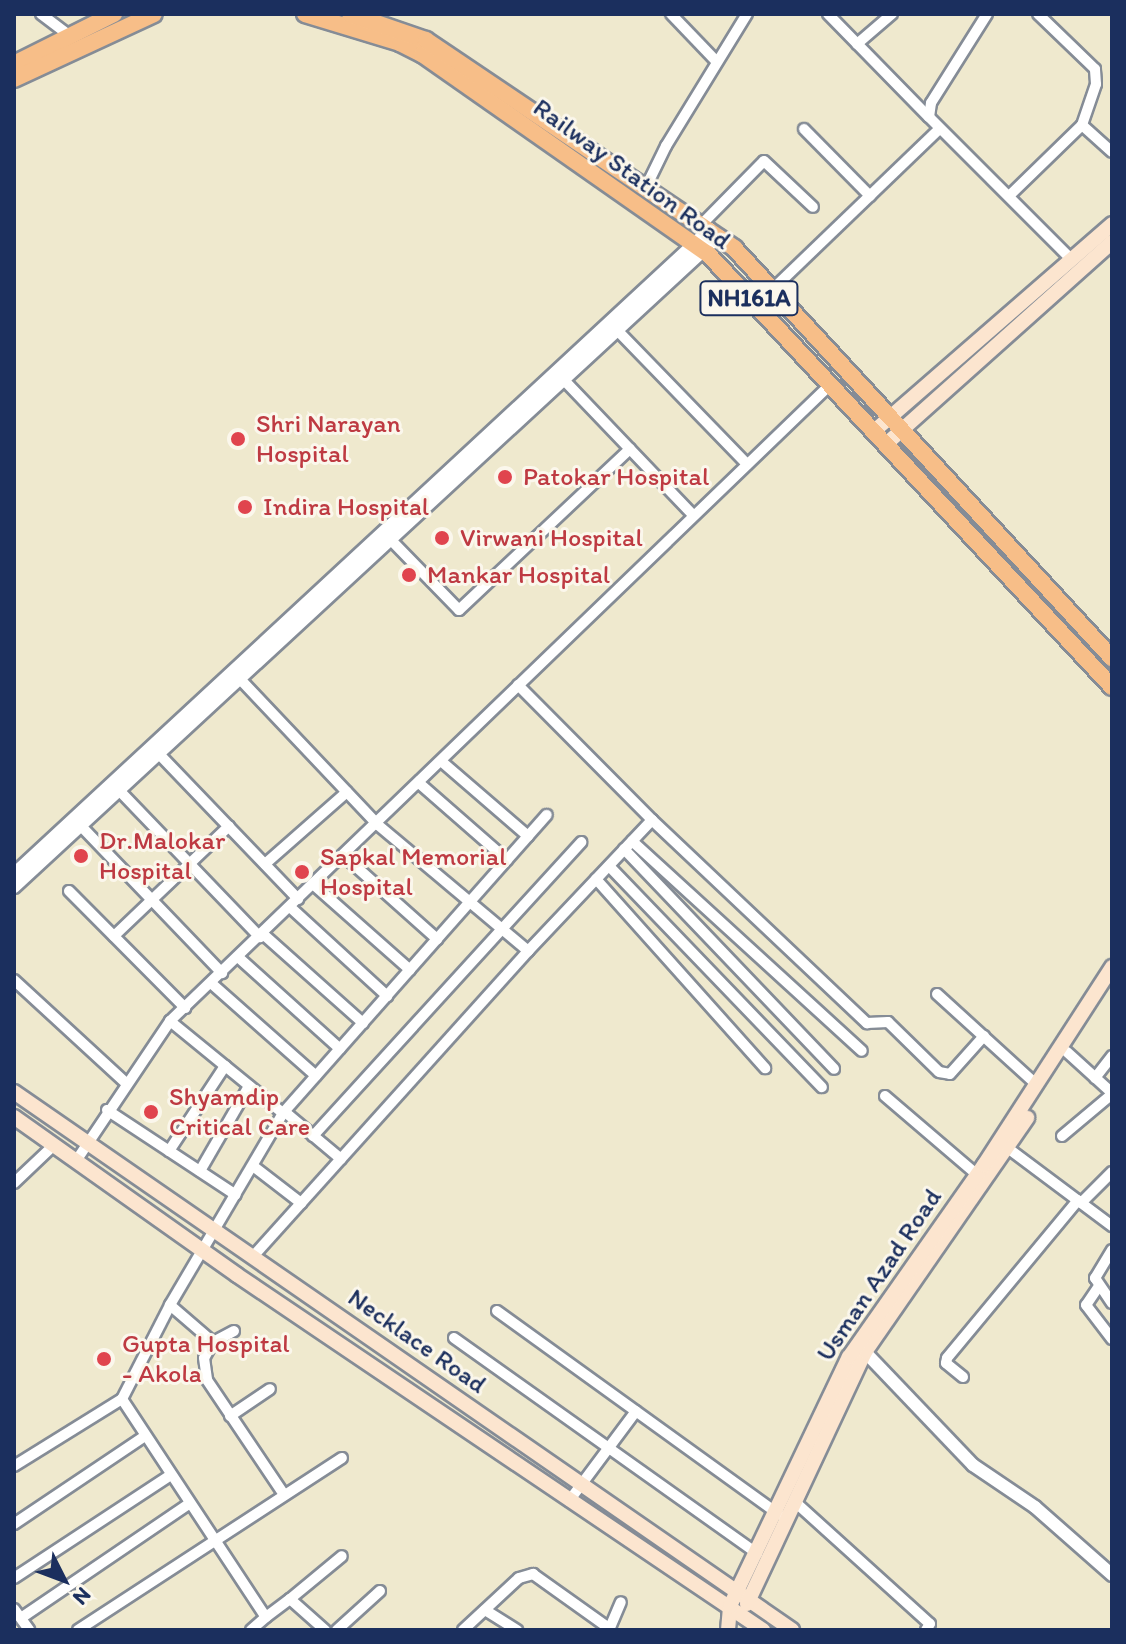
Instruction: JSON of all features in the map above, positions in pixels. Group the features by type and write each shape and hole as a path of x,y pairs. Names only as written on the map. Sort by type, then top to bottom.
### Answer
{"main road":[{"path":"15,62 114,14"},
{"path":"14,79 154,14"},
{"name":"Railway Station Road","path":"305,14 398,28 699,247 1112,687"},
{"name":"Railway Station Road","path":"350,14 426,40 710,230 773,289 1112,658"},
{"path":"879,439 1112,224"},
{"path":"896,423 1112,242"},
{"name":"Usman Azad Road","path":"1004,1145 1037,1085 1112,967"},
{"name":"Usman Azad Road","path":"744,1594 757,1553 794,1501 865,1352 1112,982"},
{"name":"Necklace Road","path":"14,1092 792,1630"},
{"name":"Necklace Road","path":"14,1117 203,1252 763,1630"},
{"name":"Usman Azad Road","path":"729,1630 857,1343 981,1178"}],"street":[{"path":"41,14 70,36"},
{"path":"671,14 717,62"},
{"path":"646,187 747,14"},
{"path":"828,14 1071,259"},
{"path":"857,44 892,14"},
{"path":"929,117 931,103 987,14"},
{"path":"1009,196 1082,125 1093,105 1096,72 1038,14"},
{"path":"1082,125 1112,152"},
{"path":"804,129 870,196"},
{"path":"773,289 939,129"},
{"path":"14,887 81,826 116,786 159,754 617,330 699,247 764,161 813,207"},
{"path":"14,874 116,786 699,247"},
{"path":"617,330 747,464"},
{"path":"563,379 693,515"},
{"path":"76,1161 125,1082 170,1021 378,825 518,685 830,385"},
{"path":"390,539 459,610 630,449"},
{"path":"240,679 378,825 528,951"},
{"path":"518,685 652,820 867,1023 888,1022 939,1072 950,1074 984,1036"},
{"path":"159,754 265,864 294,903 387,996"},
{"path":"441,761 528,836"},
{"path":"419,783 507,860"},
{"path":"116,786 261,935 363,1023"},
{"path":"265,864 347,792"},
{"path":"14,1466 122,1399 170,1305 284,1113 547,815"},
{"path":"252,1257 528,951 652,820"},
{"path":"81,826 222,973"},
{"path":"114,936 229,826"},
{"path":"313,1136 500,926 581,842"},
{"path":"628,845 862,1051"},
{"path":"628,845 834,1069"},
{"path":"344,856 437,939"},
{"path":"609,866 822,1087"},
{"path":"596,879 765,1068"},
{"path":"314,885 410,970"},
{"path":"69,891 185,1008"},
{"path":"238,957 340,1049"},
{"path":"14,980 125,1082"},
{"path":"211,983 316,1076"},
{"path":"937,994 1037,1085"},
{"path":"170,1021 341,1159"},
{"path":"1062,1136 1112,1094 1067,1052"},
{"path":"1095,1078 1112,1056"},
{"path":"169,1151 225,1066"},
{"path":"200,1171 249,1086"},
{"path":"885,1096 981,1178"},
{"path":"107,1110 236,1195"},
{"path":"14,1183 54,1145"},
{"path":"1004,1145 1112,1226"},
{"path":"253,1166 301,1203"},
{"path":"963,1377 946,1363 947,1358 1080,1202 1112,1172"},
{"path":"1112,1250 1108,1266 1095,1278 1112,1303"},
{"path":"1099,1286 1086,1302 1112,1339"},
{"path":"170,1305 213,1342"},
{"path":"497,1311 781,1516"},
{"path":"234,1331 213,1342 204,1358 207,1380 283,1493"},
{"path":"454,1338 757,1553"},
{"path":"865,1352 973,1465 1035,1507 1112,1575"},
{"path":"230,1416 270,1389"},
{"path":"122,1399 212,1540 266,1617"},
{"path":"569,1501 636,1411"},
{"path":"14,1524 145,1436"},
{"path":"78,1630 283,1493 342,1458"},
{"path":"14,1578 171,1475"},
{"path":"794,1501 930,1624 926,1630"},
{"path":"29,1630 17,1613 189,1504"},
{"path":"251,1630 342,1556"},
{"path":"463,1630 519,1578 533,1574 610,1629 621,1602"},
{"path":"337,1630 380,1591"},
{"path":"290,1599 325,1630"},
{"path":"485,1610 517,1630"}],"place":[{"name":"Shri Narayan Hospital","path":"238,439"},
{"name":"Patokar Hospital","path":"505,477"},
{"name":"Indira Hospital","path":"245,507"},
{"name":"Virwani Hospital","path":"442,538"},
{"name":"Mankar Hospital","path":"409,575"},
{"name":"Dr.Malokar Hospital","path":"81,856"},
{"name":"Sapkal Memorial Hospital","path":"302,872"},
{"name":"Shyamdip Critical Care","path":"151,1112"},
{"name":"Gupta Hospital - Akola","path":"104,1359"}]}
